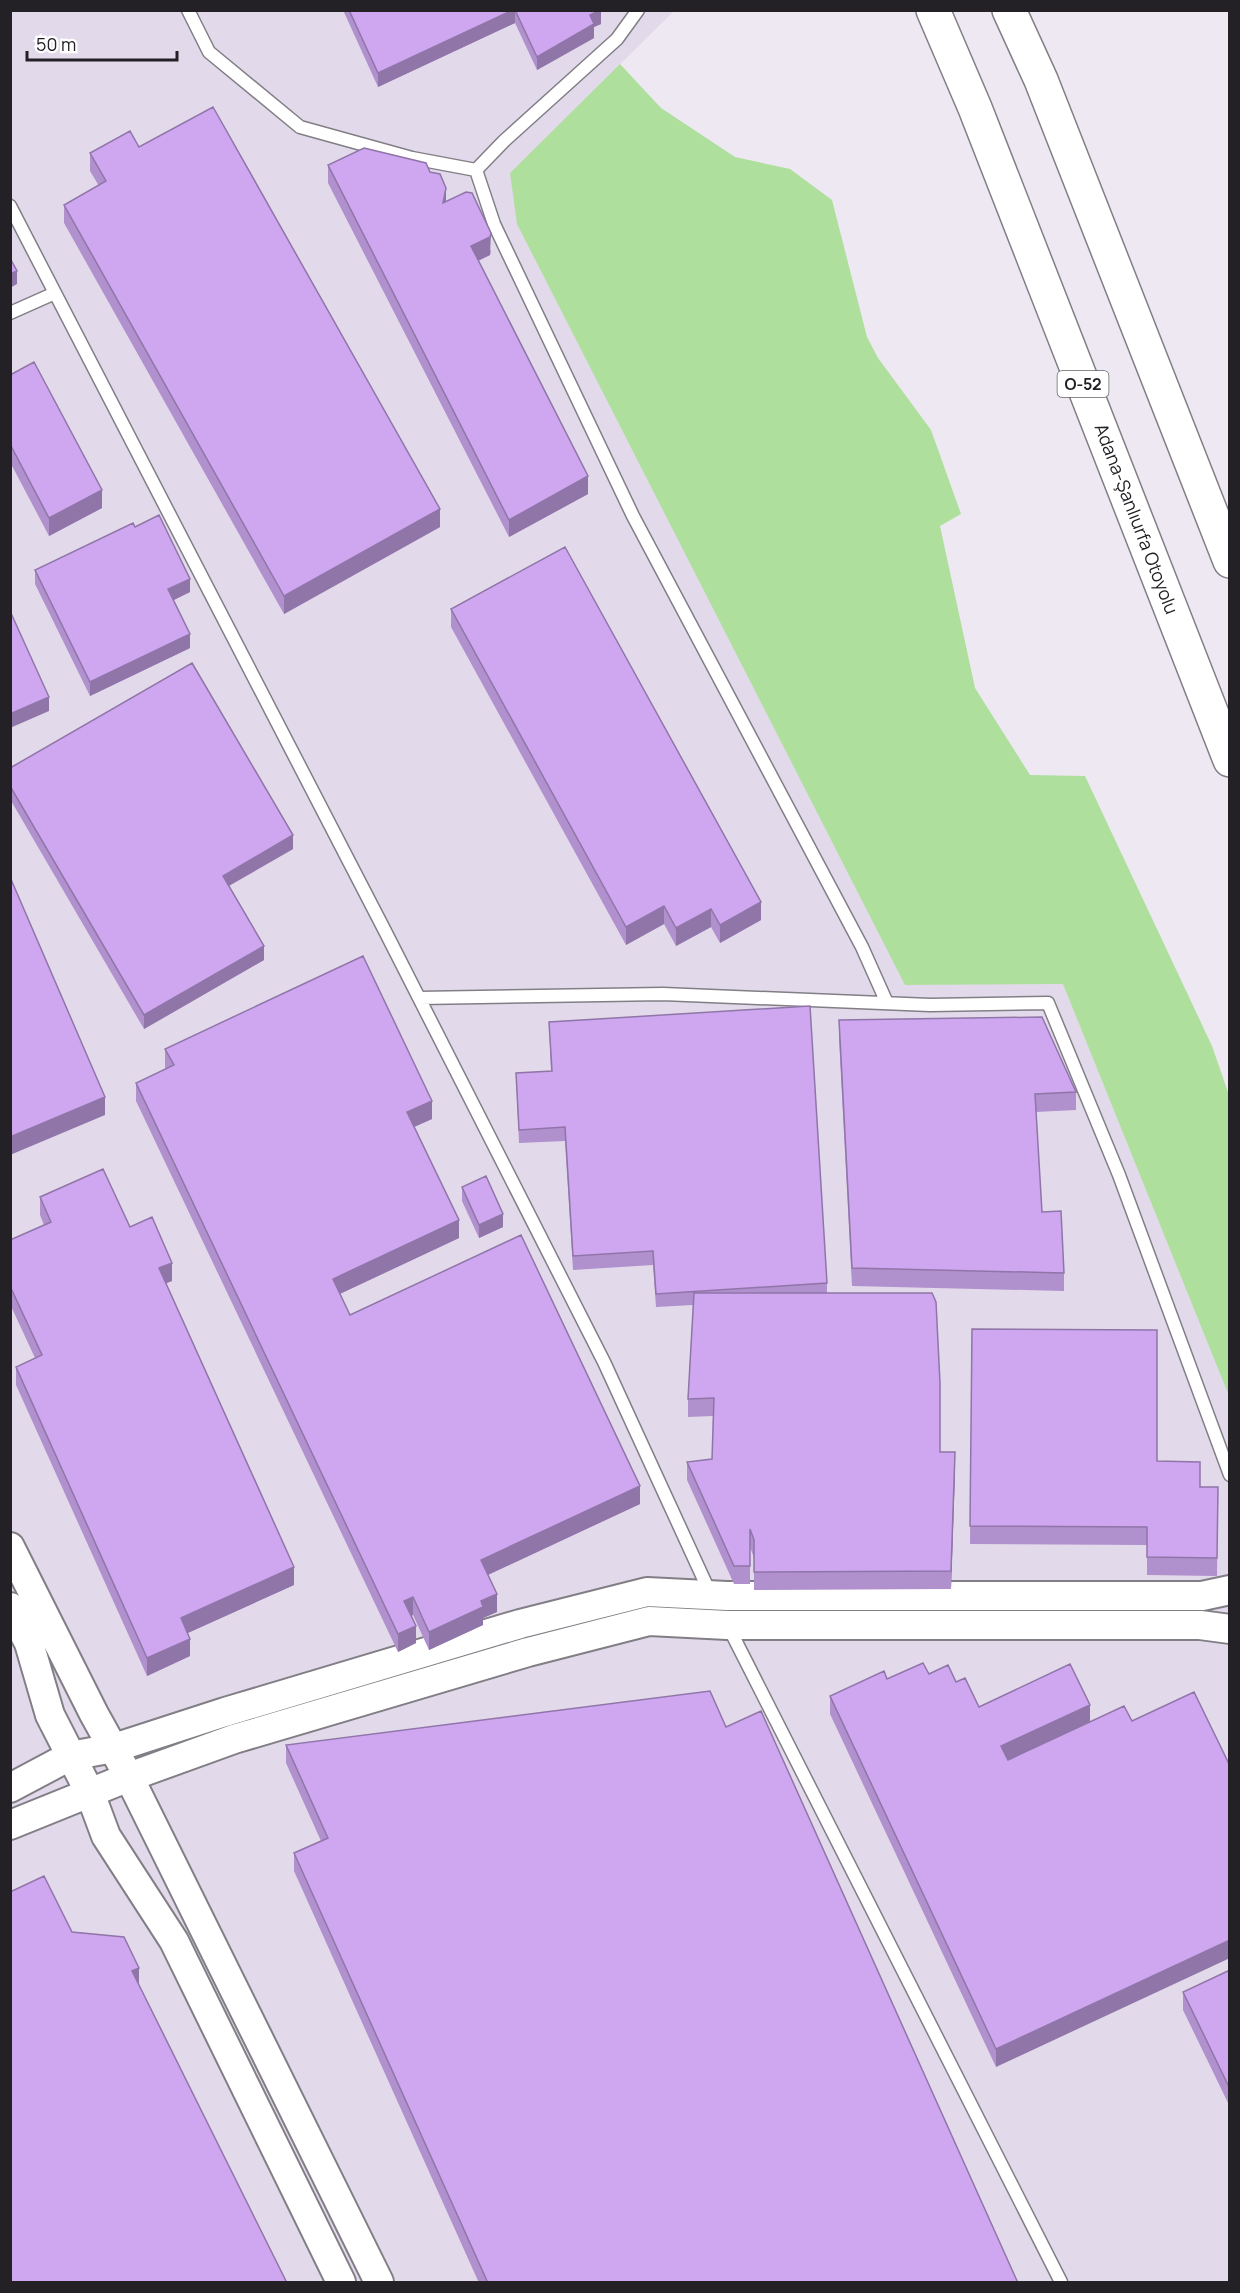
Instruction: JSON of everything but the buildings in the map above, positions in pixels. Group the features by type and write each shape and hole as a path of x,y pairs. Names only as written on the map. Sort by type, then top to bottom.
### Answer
{"highway":[{"name":"Adana-Şanlıurfa Otoyolu","path":"933,10 975,108 1230,760"},
{"path":"1009,10 1041,80 1230,561"}],"street":[{"path":"10,1546 94,1714 129,1777 379,2283"},
{"path":"10,1825 129,1777 234,1739 528,1652 650,1621 719,1610 1202,1596 1230,1590"},
{"path":"10,1788 70,1756 114,1748 225,1712 497,1631 646,1592 719,1610 1200,1625 1230,1629"},
{"path":"10,1607 29,1643 50,1715 90,1793 106,1836 174,1941 342,2283"}],"lane":[{"path":"188,10 209,52 300,127 412,158 476,170"},
{"path":"476,170 504,141 617,39 638,10"},
{"path":"476,170 494,224 633,516 862,947 887,1003"},
{"path":"10,206 419,998 603,1362 719,1610 1061,2283"},
{"path":"10,313 55,293"},
{"path":"419,998 663,994 930,1005 1048,1003 1119,1175 1230,1474"}],"shaded area":[{"path":"11,11 674,11 510,173 905,985 1063,983 1229,1396 1229,2282 11,2282"}],"green space":[{"path":"620,64 661,108 735,157 790,169 832,200 867,337 878,358 931,430 961,514 940,526 975,688 1030,775 1085,776 1212,1046 1229,1095 1229,1396 1063,984 905,985 517,224 510,173"}]}
